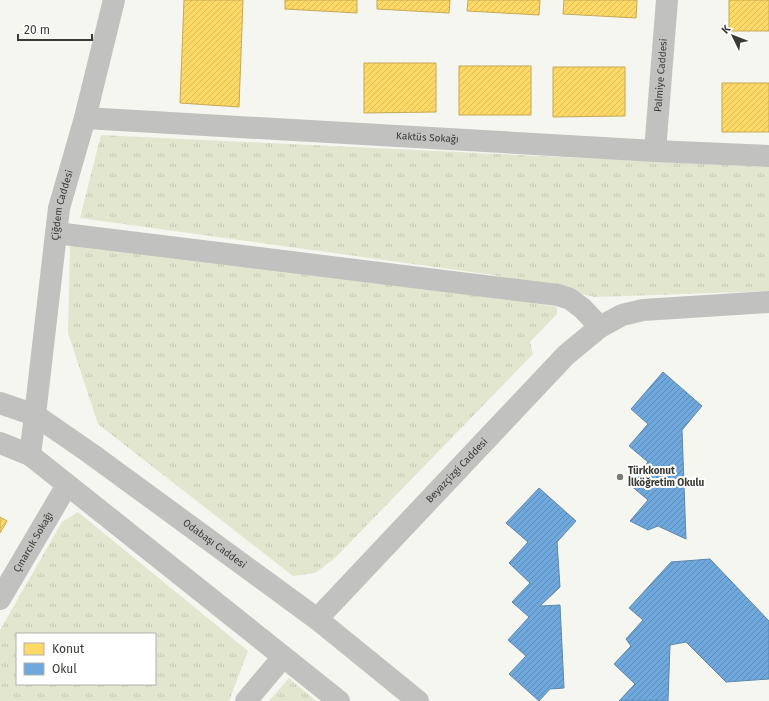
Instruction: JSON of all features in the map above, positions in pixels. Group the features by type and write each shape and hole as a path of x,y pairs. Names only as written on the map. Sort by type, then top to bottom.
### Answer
{"street":[{"name":"Çiğdem Caddesi","path":"30,454 59,208 85,118 114,0"},
{"name":"Palmiye Caddesi","path":"655,151 667,0"},
{"name":"Kaktüs Sokağı","path":"85,118 655,151 769,156"},
{"path":"56,233 558,295 570,299 582,308 600,327"},
{"name":"Beyazçizgi Caddesi","path":"317,619 566,355 600,327 622,315 643,310 769,302"},
{"name":"Odabaşı Caddesi","path":"0,403 35,415 90,453 317,619 418,701"},
{"path":"0,443 30,454 339,701"},
{"name":"Çınarcık Sokağı","path":"1,596 67,485"},
{"path":"246,701 283,656"}],"green space":[{"path":"101,135 769,167 769,291 595,297 493,275 80,218"},
{"path":"70,245 417,285 557,307 557,314 530,342 533,354 334,559 315,573 293,576 98,424 68,333"},
{"path":"78,512 248,651 229,701 0,701 0,630 62,522"},
{"path":"289,678 316,701 269,701"}],"building: Konut":[{"path":"184,0 243,0 239,107 180,103"},
{"path":"285,0 357,0 357,13 285,9"},
{"path":"377,0 450,0 449,13 377,9"},
{"path":"468,0 540,0 539,15 467,11"},
{"path":"564,0 637,0 636,18 563,14"},
{"path":"729,0 769,0 769,31 729,31"},
{"path":"364,63 436,63 436,112 364,113"},
{"path":"459,66 531,66 531,115 459,115"},
{"path":"553,67 625,67 625,116 553,117"},
{"path":"722,83 769,83 769,132 722,132"},
{"path":"0,517 7,521 0,533"}],"building: Okul":[{"path":"663,372 702,406 682,430 686,539 658,526 648,530 630,521 648,500 629,484 648,462 629,446 648,424 631,409"},
{"path":"539,488 576,521 557,542 560,587 540,606 560,605 564,688 550,689 539,701 509,674 526,656 508,640 529,617 512,602 530,583 509,563 528,542 506,523"},
{"path":"710,559 769,621 769,679 726,682 686,642 670,645 668,701 619,701 635,684 614,664 631,646 626,639 643,620 629,608 671,562"}],"place":[{"name":"Türkkonut İlköğretim Okulu","path":"620,477"}]}
